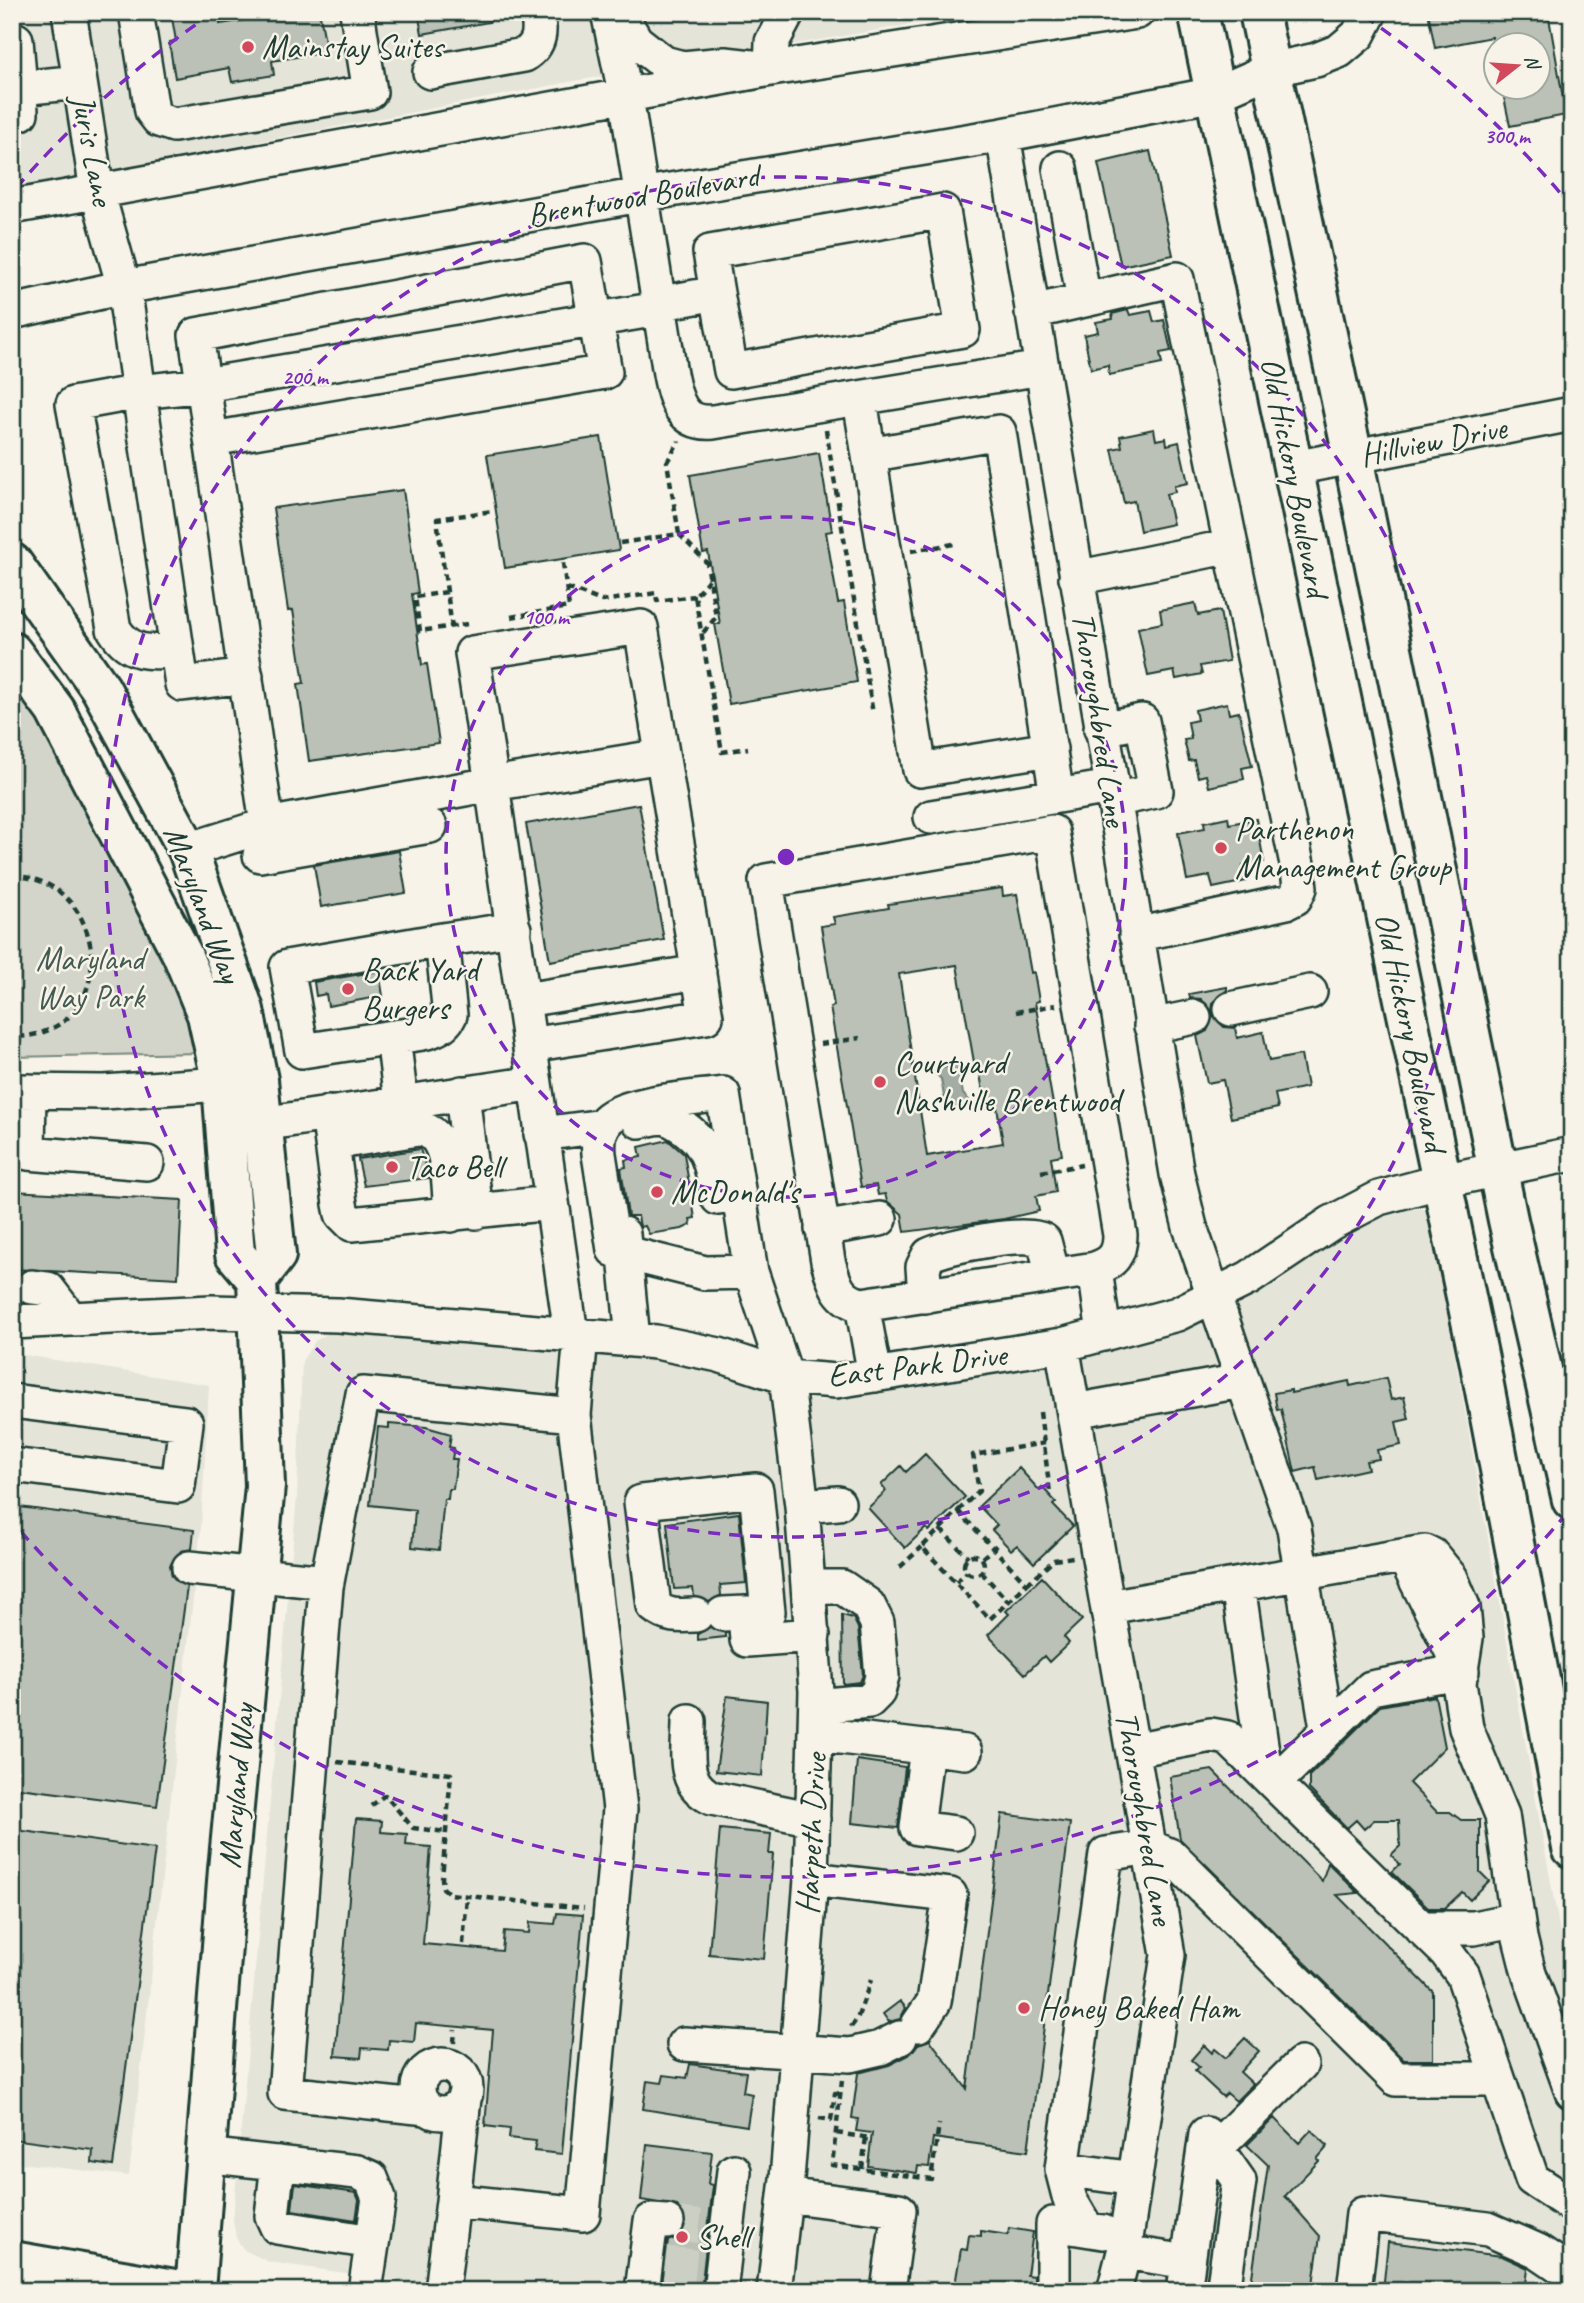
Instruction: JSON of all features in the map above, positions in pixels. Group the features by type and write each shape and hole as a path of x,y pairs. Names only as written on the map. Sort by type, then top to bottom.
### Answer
{"main road":[{"name":"Old Hickory Boulevard","path":"1198,12 1442,1181 1572,1848"},
{"name":"Old Hickory Boulevard","path":"1259,12 1353,457 1497,1169 1572,1500"},
{"name":"Maryland Way","path":"12,564 101,689 188,850 244,1010 258,1080 276,1255 259,1297 265,1486 204,2155 195,2291"},
{"name":"Maryland Way","path":"12,652 55,710 182,954 207,1015 222,1084 235,1254 259,1297"},
{"path":"142,874 188,850"},
{"path":"12,2261 186,2291"}],"street":[{"name":"Juris Lane","path":"69,12 97,191 124,286 182,684 246,676"},
{"path":"136,12 152,111 159,120 174,125 370,92 358,12"},
{"path":"430,72 524,55 532,50 539,38 541,27 537,12"},
{"path":"608,12 626,97 658,307 678,404 691,419 713,422 860,400 1041,368"},
{"path":"619,12 636,41 664,63 683,68 725,64 771,69"},
{"path":"771,69 772,43 788,12"},
{"path":"12,207 771,69 1138,12"},
{"name":"Brentwood Boulevard","path":"12,312 124,286 640,195 1003,135 1215,94 1270,70 1316,60 1339,51 1358,36 1370,12"},
{"path":"12,40 16,40 16,101 80,82"},
{"name":"Thoroughbred Lane","path":"1003,135 1151,1026 1184,1208 1241,1381 1294,1528 1327,1728"},
{"path":"1060,169 1084,300"},
{"path":"943,211 963,330 731,371 717,293 710,252 943,211"},
{"path":"212,439 605,372 585,261 196,335 246,676 263,840"},
{"path":"1032,312 1177,279 1300,888 1295,898 1287,902 1136,935"},
{"path":"177,650 143,652 132,649 122,641 114,628 73,404 139,392 204,385 596,318 717,293"},
{"path":"860,400 919,769 1050,749"},
{"name":"Hillview Drive","path":"1294,468 1572,414"},
{"path":"869,455 999,432 1050,749 1052,832 1120,1245 1112,1260 1095,1269 862,1305 846,1300 838,1291 822,1228 766,881 1052,832"},
{"path":"1076,578 1231,546"},
{"path":"453,2201 583,2214 620,1810 574,1415 576,1334 551,1203 492,784 475,637 641,627 706,1017 530,1045"},
{"path":"931,817 1052,797 1156,790 1142,721 1101,729"},
{"path":"263,840 492,784 662,756"},
{"path":"188,850 263,840 430,826"},
{"path":"442,940 451,1010 448,1020 427,1031 302,1051 287,967 442,940 514,929"},
{"path":"524,1000 699,972"},
{"path":"1231,1009 1310,992"},
{"path":"1151,1026 1194,1017"},
{"path":"393,1037 401,1102"},
{"path":"330,1128 401,1102 535,1083"},
{"path":"147,1163 28,1153 21,1091 104,1092 222,1084"},
{"path":"462,1093 464,1213"},
{"name":"Harpeth Drive","path":"604,1126 614,1114 624,1110 723,1094 749,1256 786,1377 809,1587 816,1720 811,1879 785,2195 774,2290"},
{"path":"541,1133 604,1126 598,1140 599,1154 614,1250 625,1252 705,1273 749,1256 720,1212 706,1149 679,1123 664,1115 636,1121 621,1128 614,1145 625,1252 633,1340"},
{"path":"262,1124 430,1131 438,1138 443,1150 464,1213"},
{"path":"330,1128 342,1214 352,1224 551,1203"},
{"name":"East Park Drive","path":"12,1322 211,1312 259,1297 338,1315 633,1340 719,1355 786,1377 836,1381 1062,1345 1177,1314 1214,1298 1357,1208 1379,1198 1442,1181 1572,1154"},
{"path":"822,1228 880,1219"},
{"path":"925,1296 923,1267 929,1255 1027,1235 1044,1241 1053,1275"},
{"path":"1095,1269 1104,1334"},
{"path":"32,1287 48,1289 71,1319"},
{"path":"862,1305 875,1375"},
{"name":"Thoroughbred Lane","path":"1062,1345 1168,1955 1125,2244 1114,2291"},
{"path":"1074,1411 1241,1381"},
{"path":"464,2098 458,2108 448,2113 428,2108 285,2094 327,1582 363,1394 574,1415"},
{"path":"12,1401 187,1423 178,1486 12,1465"},
{"path":"756,1490 768,1612 674,1616 663,1613 654,1606 641,1502 756,1490 838,1503"},
{"path":"1108,1608 1424,1552 1432,1555 1451,1578 1459,1593 1466,1638 1459,1683 1466,1728 1502,1815 1517,1919 1528,1970 1572,2092"},
{"path":"189,1568 327,1582"},
{"path":"1238,1585 1270,1777"},
{"path":"809,1587 842,1587 868,1605 877,1623 882,1676 878,1692 869,1701 816,1720"},
{"path":"721,1614 747,1640 813,1635"},
{"path":"1270,1777 1371,1688 1462,1671"},
{"path":"816,1720 927,1748 965,1752"},
{"path":"689,1721 689,1777 700,1792 712,1798 813,1819"},
{"path":"1133,1750 1219,1736 1228,1738 1446,1952 1463,1975 1532,2179 1572,2204"},
{"path":"927,1748 917,1828 956,1833"},
{"path":"1087,2229 1070,2200 1062,2169 1106,1854 1150,1847 1171,1856 1396,2079 1498,2079"},
{"path":"684,2044 845,2055 880,2048 909,2031 934,2002 950,1895 811,1879"},
{"path":"1421,1928 1474,1928 1517,1919"},
{"path":"1216,2148 1301,2064"},
{"path":"428,2108 418,2094 422,2076 433,2067 452,2067 465,2081 442,2291"},
{"path":"1053,2291 1053,2224 1087,2229 1125,2244 1186,2277 1206,2134 1239,2181 1223,2291"},
{"path":"204,2155 357,2172 371,2178 379,2198 365,2291"},
{"path":"278,2163 272,2216 277,2227 372,2242"},
{"path":"1062,2169 1135,2179"},
{"path":"734,2171 719,2230 717,2278 774,2290"},
{"path":"785,2195 899,2210 888,2291"},
{"path":"1354,2291 1363,2214 1488,2229 1538,2251 1572,2274"},
{"path":"650,2271 650,2221 667,2222"}],"path":[{"path":"822,406 873,714"},
{"path":"691,419 667,462 679,534 707,563 716,617 701,635"},
{"path":"475,637 453,638 437,519 493,511"},
{"path":"620,543 679,534"},
{"path":"504,618 569,607 562,563"},
{"path":"566,587 602,601 656,593 657,601 695,596 709,579"},
{"path":"447,592 415,597 420,631 451,626 475,637"},
{"path":"695,596 722,752 748,748"},
{"path":"12,876 34,878 64,895 87,933 92,968 86,999 70,1015 41,1033 12,1037"},
{"path":"1016,1012 1081,1000"},
{"path":"793,1048 860,1038"},
{"path":"1041,1172 1108,1161"},
{"path":"1040,1412 1051,1493"},
{"path":"900,1567 979,1491 973,1455 1045,1443"},
{"path":"958,1511 1027,1584"},
{"path":"940,1529 968,1558"},
{"path":"982,1558 1000,1542"},
{"path":"922,1546 990,1619 1054,1560 1099,1554"},
{"path":"967,1572 964,1563 968,1558 975,1555 982,1558"},
{"path":"967,1572 981,1572 984,1567 982,1558"},
{"path":"956,1582 967,1572"},
{"path":"981,1572 1008,1601"},
{"path":"312,1759 451,1774 443,1888 450,1894 611,1911"},
{"path":"371,1806 384,1795 413,1828 446,1832"},
{"path":"463,1944 467,1896"},
{"path":"871,1980 857,2019 850,2029 832,2165 931,2179 939,2124"},
{"path":"452,2067 455,2030"},
{"path":"836,2133 869,2138 862,2169"}],"shaded area":[{"path":"12,12 986,12 575,81 12,189"},
{"path":"958,1065 963,1094 969,1100 965,1105 946,1108 941,1079 934,1072"},
{"path":"1411,1209 1424,1209 1431,1226 1560,1932 1572,1971 1572,2291 470,2291 269,2262 244,2250 236,2238 233,2219 297,1496 302,1361 315,1341 335,1329 586,1344 698,1367 752,1386 821,1401 1093,1353 1220,1311 1280,1282 1328,1245 1369,1222"},
{"path":"12,1353 209,1385 201,1527 129,2176 12,2162"}],"green space":[{"name":"Maryland Way Park","path":"12,653 120,834 199,1053 12,1057"}],"building":[{"name":"Mainstay Suites","path":"171,12 218,12 220,24 265,17 264,12 320,15 327,52 272,61 274,75 232,82 229,68 175,78 169,42 176,41"},
{"path":"418,12 488,12 489,22 422,34"},
{"path":"1428,12 1548,12 1551,32 1482,32 1482,39 1435,48"},
{"path":"1552,35 1566,115 1510,126 1505,102 1552,102"},
{"path":"1150,151 1173,255 1121,266 1098,163"},
{"path":"1128,310 1130,315 1151,311 1154,322 1164,320 1171,351 1160,353 1162,364 1109,375 1108,365 1091,369 1084,335 1098,332 1096,322 1113,319 1112,314"},
{"path":"1154,429 1156,440 1166,438 1167,445 1179,442 1188,483 1174,486 1175,492 1166,494 1173,524 1140,531 1134,501 1124,503 1112,449 1122,447 1120,436"},
{"path":"601,437 619,550 505,568 487,455"},
{"path":"819,453 832,531 826,532 838,603 844,602 857,682 729,704 715,624 720,624 708,552 703,553 690,475"},
{"path":"403,490 418,593 412,594 422,665 427,664 439,743 309,761 298,684 304,683 293,610 288,611 273,508"},
{"path":"1195,603 1198,615 1220,611 1229,661 1200,666 1202,674 1176,679 1174,671 1148,676 1138,628 1162,623 1160,610"},
{"path":"1227,703 1229,714 1239,712 1252,766 1242,768 1244,779 1209,787 1206,775 1198,777 1194,760 1189,761 1184,740 1191,739 1188,722 1197,720 1195,710"},
{"path":"639,804 664,940 550,961 526,824"},
{"name":"Parthenon Management Group","path":"1228,817 1229,824 1256,819 1264,862 1243,866 1246,881 1213,888 1210,876 1187,880 1178,833 1205,828 1204,822"},
{"path":"399,851 406,893 321,907 314,865"},
{"name":"Courtyard Nashville Brentwood","path":"1002,888 1003,896 1017,894 1031,973 1034,972 1039,1001 1035,1002 1062,1155 1051,1157 1056,1192 1036,1196 1039,1211 1004,1219 905,1232 902,1214 887,1201 885,1194 878,1195 876,1185 861,1187 830,1007 834,1006 821,926 835,924 833,917 889,908 888,904","holes":["957,965 975,1068 979,1068 986,1109 997,1107 1003,1143 927,1156 899,974"]},
{"name":"Back Yard Burgers","path":"379,971 383,996 328,1006 326,994 316,996 314,982"},
{"path":"1227,987 1213,1002 1212,1012 1201,999 1190,998 1189,994"},
{"path":"1213,1015 1224,1027 1235,1028 1237,1038 1263,1032 1269,1061 1301,1055 1307,1087 1275,1094 1278,1108 1231,1118 1223,1080 1207,1083 1197,1036 1207,1031"},
{"name":"McDonald's","path":"668,1140 684,1154 695,1218 690,1219 691,1225 682,1229 649,1234 645,1226 640,1227 638,1216 628,1216 621,1168 626,1167 625,1160 641,1157 639,1147"},
{"name":"Taco Bell","path":"420,1149 429,1178 364,1186 358,1159"},
{"path":"12,1191 182,1200 178,1278 12,1269"},
{"path":"1386,1378 1391,1400 1404,1397 1409,1419 1396,1422 1401,1445 1377,1450 1379,1459 1366,1461 1368,1469 1318,1480 1315,1467 1295,1472 1281,1409 1277,1410 1274,1393 1291,1390 1291,1393 1349,1381 1350,1386"},
{"path":"389,1424 426,1427 451,1434 449,1447 454,1448 452,1459 457,1459 453,1489 449,1489 448,1499 444,1499 439,1550 412,1547 415,1510 370,1505 378,1427 389,1428"},
{"path":"925,1454 965,1497 929,1531 926,1528 905,1548 868,1508 886,1491 881,1485 901,1466 906,1472"},
{"path":"1019,1468 1039,1490 1042,1487 1056,1502 1053,1505 1073,1526 1034,1563 1017,1545 1011,1550 992,1530 997,1525 979,1506"},
{"path":"12,1506 194,1530 192,1549 181,1551 170,1565 172,1576 187,1587 157,1806 12,1787"},
{"path":"739,1513 746,1583 720,1585 721,1595 709,1602 694,1596 693,1588 674,1589 667,1523"},
{"path":"1042,1577 1082,1620 1064,1637 1069,1643 1049,1662 1044,1656 1025,1674 988,1635 1009,1614 1006,1611"},
{"path":"842,1615 853,1618 858,1628 863,1675 860,1682 843,1684"},
{"path":"710,1627 725,1633 725,1637 698,1640 698,1634"},
{"path":"727,1696 767,1701 762,1776 716,1771"},
{"path":"1435,1696 1445,1747 1409,1783 1437,1812 1450,1812 1461,1820 1480,1820 1480,1872 1489,1881 1470,1900 1462,1892 1445,1908 1429,1908 1392,1872 1400,1864 1391,1855 1400,1846 1399,1820 1374,1820 1364,1829 1356,1820 1347,1828 1309,1789 1309,1776 1380,1706"},
{"path":"857,1760 905,1767 898,1828 852,1823"},
{"path":"1212,1770 1322,1881 1328,1863 1358,1893 1337,1895 1433,1992 1433,2060 1404,2060 1180,1839 1170,1777"},
{"path":"1002,1814 1070,1823 1028,2151 933,2138 929,2167 918,2166 917,2173 868,2166 872,2133 856,2131 858,2119 852,2118 858,2073 889,2065 909,2055 918,2044 930,2040 967,2089"},
{"path":"356,1819 382,1821 381,1832 407,1834 406,1845 431,1847 423,1944 502,1951 504,1931 529,1933 530,1922 555,1924 557,1913 583,1915 562,2154 534,2151 536,2141 509,2138 510,2129 485,2126 493,2030 416,2023 414,2042 389,2040 388,2050 362,2048 361,2058 335,2056"},
{"path":"720,1829 771,1834 769,1854 773,1854 764,1959 709,1954"},
{"path":"16,1830 155,1849 113,2166 92,2163 93,2150 12,2139 12,1858"},
{"path":"900,2001 906,2008 900,2019 889,2022 883,2014"},
{"path":"1245,2038 1259,2051 1240,2072 1253,2084 1236,2101 1227,2093 1223,2097 1195,2071 1199,2067 1191,2060 1204,2045 1212,2053 1215,2049 1226,2058"},
{"path":"690,2064 746,2072 743,2092 752,2094 747,2126 643,2109 647,2081 662,2083 664,2075 687,2078"},
{"path":"1274,2118 1299,2143 1311,2130 1328,2146 1317,2159 1319,2161 1285,2196 1320,2236 1312,2291 1250,2291 1268,2165 1247,2145"},
{"path":"647,2144 712,2152 708,2184 713,2185 701,2291 661,2291 668,2241 683,2233 686,2223 684,2213 677,2206 641,2200"},
{"path":"295,2184 356,2193 359,2200 356,2220 292,2210"},
{"path":"1009,2228 1033,2232 1027,2275 1034,2276 1034,2291 954,2291 961,2249 967,2250 969,2235 981,2236 981,2231 1008,2235"},
{"path":"1388,2242 1502,2256 1528,2268 1525,2291 1383,2291"}],"tunnel":[{"path":"667,2222 710,2228"},
{"path":"663,2263 706,2267"}],"place":[{"name":"Mainstay Suites","path":"248,47"},
{"name":"Parthenon Management Group","path":"1221,848"},
{"name":"Back Yard Burgers","path":"348,989"},
{"name":"Courtyard Nashville Brentwood","path":"880,1082"},
{"name":"Taco Bell","path":"392,1167"},
{"name":"McDonald's","path":"657,1192"},
{"name":"Honey Baked Ham","path":"1024,2008"},
{"name":"Shell","path":"682,2237"}]}
